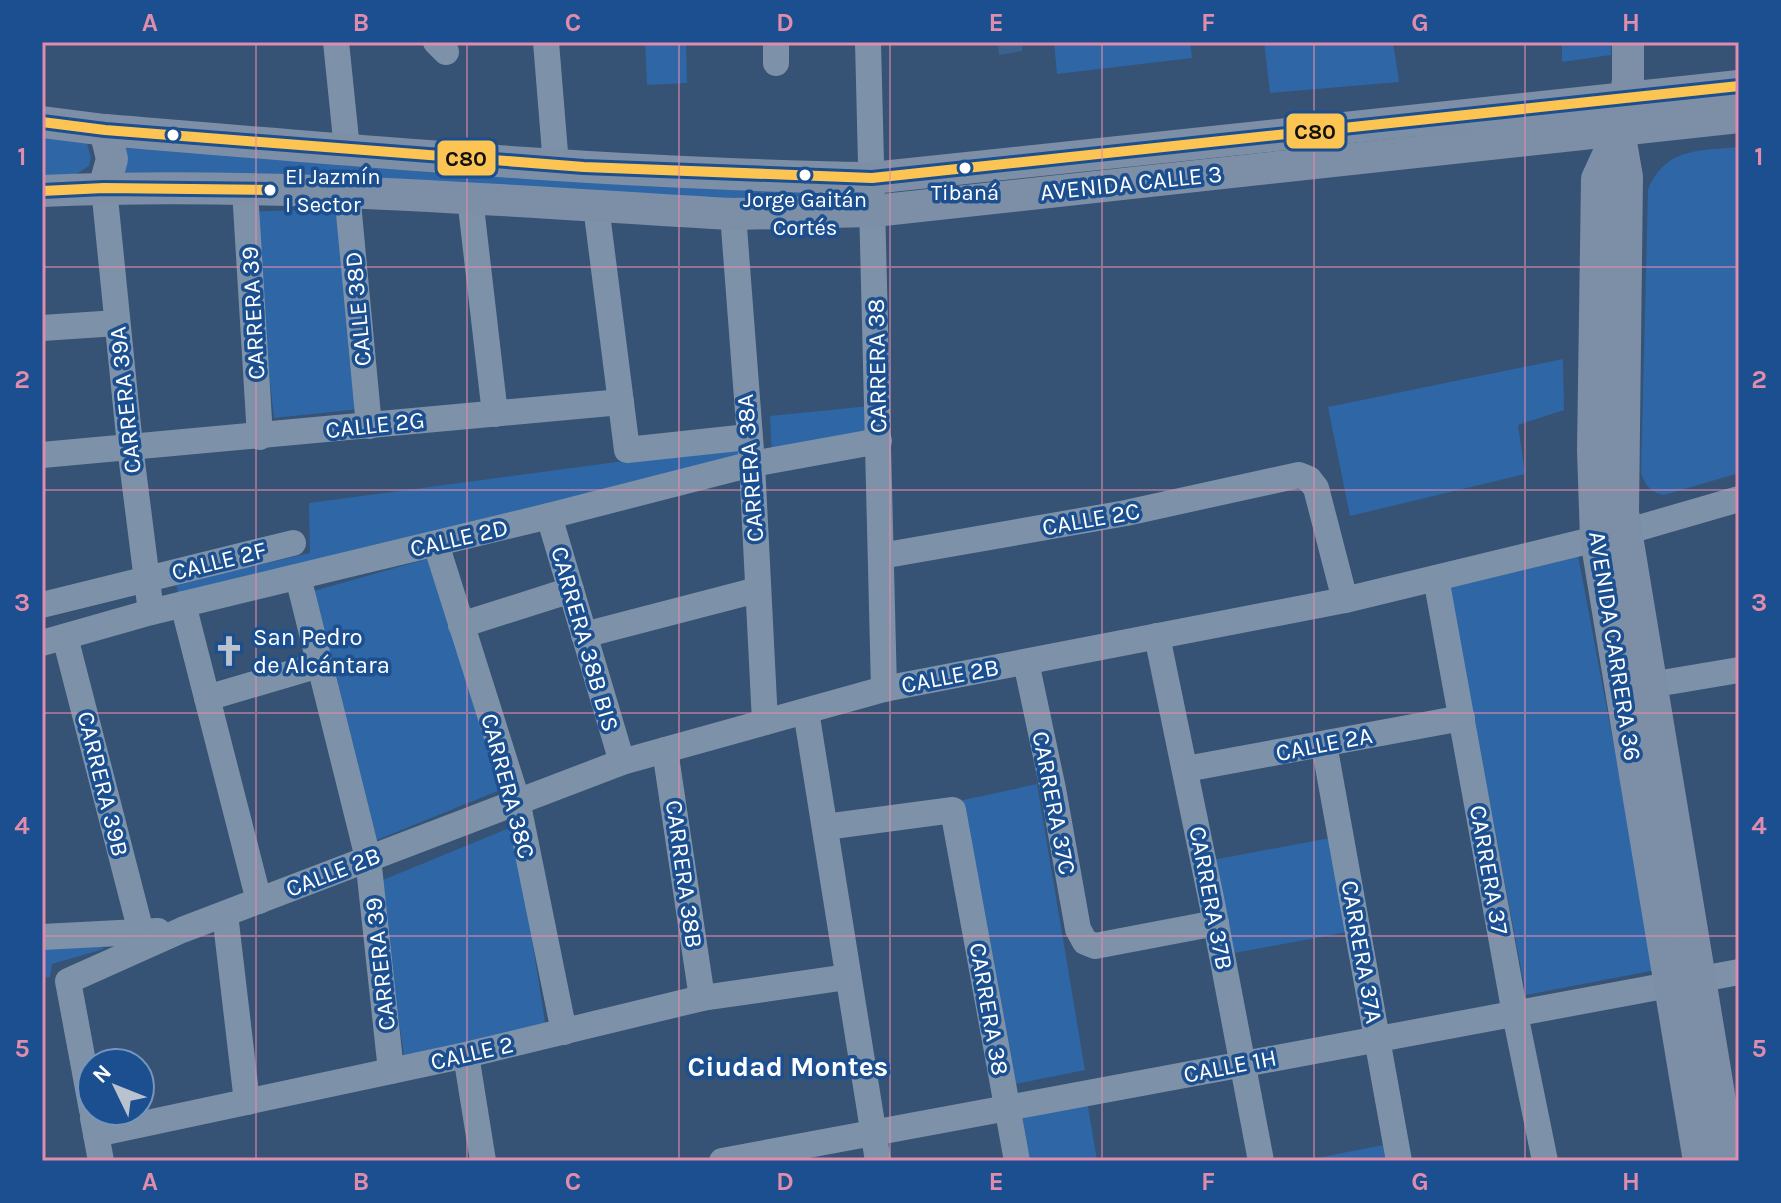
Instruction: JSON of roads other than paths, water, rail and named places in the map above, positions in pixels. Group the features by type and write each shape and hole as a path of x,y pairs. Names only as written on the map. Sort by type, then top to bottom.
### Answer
{"main road":[{"name":"AVENIDA CARRERA 36","path":"1628,42 1628,81 1619,131 1597,179 1610,316 1593,451 1611,536 1685,982 1730,1161"},
{"name":"AVENIDA CALLE 3","path":"42,122 105,130 556,165 781,177 872,178 1739,86"},
{"name":"AVENIDA CALLE 3","path":"42,191 104,188 347,192 733,214 874,211 1739,117"},
{"path":"104,188 112,159 105,130"},
{"name":"AVENIDA CARRERA 36","path":"1685,982 1699,1161"}],"street":[{"path":"336,42 347,149"},
{"path":"546,42 556,165"},
{"name":"CARRERA 38","path":"868,42 884,689"},
{"name":"CARRERA 39A","path":"104,188 130,446 151,612"},
{"name":"CARRERA 39","path":"245,190 260,437"},
{"name":"CALLE 38D","path":"347,192 369,426"},
{"path":"470,198 495,414"},
{"path":"596,206 627,450 748,437"},
{"name":"CARRERA 38A","path":"733,214 752,464 765,722"},
{"path":"42,328 117,323"},
{"name":"CALLE 2G","path":"130,446 260,437 621,402"},
{"name":"CALLE 2D","path":"54,640 151,612 752,464 879,441"},
{"path":"42,455 130,446"},
{"name":"CALLE 2C","path":"881,556 1126,513 1299,475 1309,479 1316,488 1345,600"},
{"name":"CALLE 2B","path":"80,1047 68,981 182,930 622,762 884,689 1345,600 1611,536 1739,499"},
{"name":"CARRERA 38B BIS","path":"549,516 622,762"},
{"name":"CALLE 2F","path":"146,579 293,543"},
{"name":"CARRERA 38C","path":"436,544 517,800 564,1032"},
{"name":"CARRERA 39","path":"298,577 368,858 391,1071"},
{"name":"CARRERA 37","path":"1436,578 1515,1014 1545,1161"},
{"path":"42,605 146,579"},
{"path":"461,625 571,590"},
{"path":"584,635 757,590"},
{"path":"183,604 259,901"},
{"name":"CARRERA 37B","path":"1157,636 1186,769 1261,1161"},
{"name":"CARRERA 39B","path":"54,640 141,932"},
{"name":"CARRERA 37C","path":"1026,662 1078,929 1085,942 1095,946 1216,923"},
{"path":"207,698 319,665"},
{"path":"1636,687 1739,670"},
{"path":"806,711 878,1161"},
{"name":"CALLE 2A","path":"1186,769 1462,718"},
{"name":"CARRERA 37A","path":"1324,744 1399,1161"},
{"name":"CARRERA 38B","path":"665,750 702,998"},
{"name":"CARRERA 38","path":"825,827 953,810 1017,1161"},
{"path":"225,914 247,1102"},
{"name":"CALLE 2B","path":"42,937 182,930"},
{"name":"CALLE 1H","path":"722,1161 1739,972"},
{"name":"CALLE 2","path":"156,1112 247,1102 466,1055 702,998 847,977"},
{"path":"466,1055 483,1161"},
{"path":"95,1127 101,1161"}],"place":[{"name":"Tibaná","path":"965,168"},
{"name":"Jorge Gaitán Cortés","path":"805,175"},
{"name":"El Jazmín I Sector","path":"270,190"},
{"name":"San Pedro de Alcántara","path":"229,651"}],"district":[{"name":"Ciudad Montes","path":"788,1066"}]}
